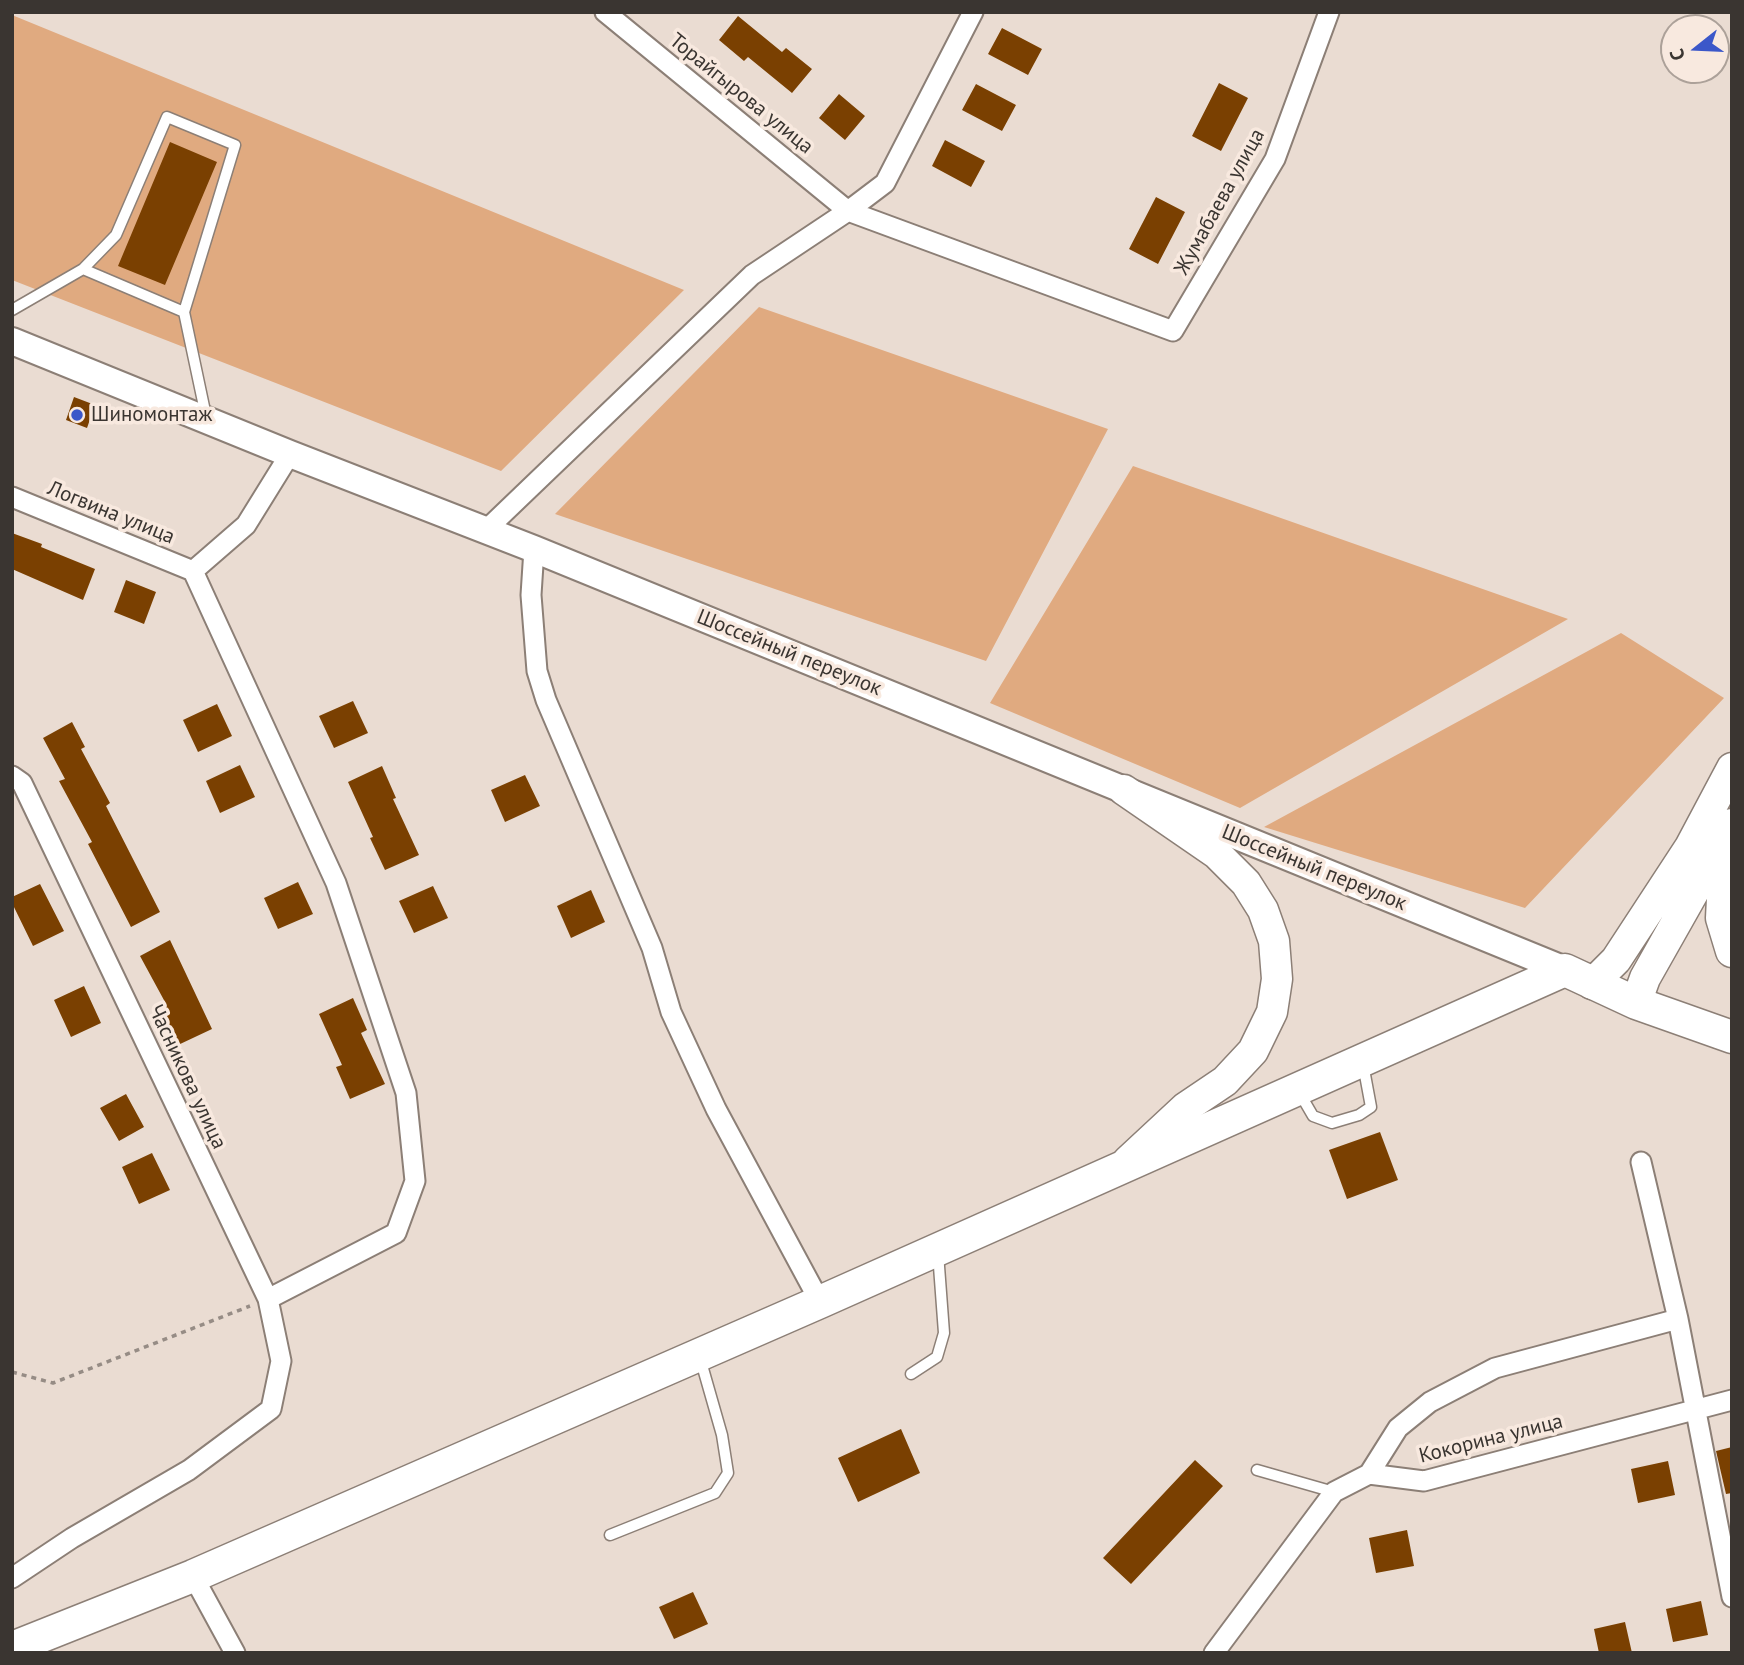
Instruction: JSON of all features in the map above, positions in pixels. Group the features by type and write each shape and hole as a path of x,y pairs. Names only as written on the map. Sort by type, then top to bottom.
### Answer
{"highway":[{"path":"1732,855 1724,879 1722,918 1732,951"},
{"path":"12,1648 192,1576 820,1302 1362,1059 1578,977 1636,1003 1732,1037"}],"main road":[{"name":"Шоссейный переулок","path":"12,341 534,549 1578,977"},
{"path":"1578,977 1616,960 1690,847 1732,768"},
{"path":"1124,790 1217,854 1246,883 1263,910 1274,941 1277,979 1272,1012 1253,1051 1225,1081 1185,1108 1126,1164"},
{"path":"1636,1003 1645,978 1732,824"}],"street":[{"name":"Торайгырова улица","path":"605,12 848,211 1173,331"},
{"path":"486,530 752,275 886,183 973,12"},
{"name":"Жумабаева улица","path":"1173,331 1275,159 1329,12"},
{"path":"268,1299 396,1233 415,1181 406,1093 336,883 193,571 246,525 290,454"},
{"name":"Логвина улица","path":"12,497 193,571"},
{"path":"534,549 531,595 537,671 546,700 652,948 671,1012 716,1109 820,1302"},
{"name":"Часникова улица","path":"12,776 22,783 268,1299 281,1361 271,1409 189,1470 72,1538 12,1578"},
{"path":"1641,1162 1678,1319 1732,1597"},
{"path":"1214,1653 1334,1492 1369,1474 1398,1428 1430,1402 1494,1368 1678,1319"},
{"name":"Кокорина улица","path":"1369,1474 1424,1481 1732,1400"},
{"path":"192,1576 235,1653"}],"lane":[{"path":"12,310 83,269 116,235 167,117 235,145 184,312 207,420"},
{"path":"83,269 184,312"},
{"path":"1297,1088 1313,1116 1332,1123 1359,1115 1371,1107 1362,1059"},
{"path":"911,1374 937,1357 944,1333 938,1249"},
{"path":"610,1535 716,1493 728,1473 722,1434 699,1354"},
{"path":"1257,1470 1334,1492"}],"path":[{"path":"12,1373 53,1383 268,1299"}],"shaded area":[{"path":"12,15 684,290 501,471 12,280"},
{"path":"759,307 1108,429 986,661 555,514"},
{"path":"1133,466 1568,619 1240,808 990,703"},
{"path":"1621,633 1724,698 1525,908 1264,827"}],"building":[{"path":"738,16 782,52 786,48 812,69 792,93 748,57 744,61 719,40"},
{"path":"1002,28 1042,49 1028,75 988,54"},
{"path":"1219,83 1248,98 1221,151 1192,136"},
{"path":"976,84 1016,105 1002,131 962,110"},
{"path":"839,94 865,116 845,140 819,118"},
{"path":"945,140 985,161 971,187 932,166"},
{"path":"170,142 217,162 165,285 118,266"},
{"path":"1156,197 1185,212 1158,264 1129,249"},
{"path":"74,397 95,405 87,428 66,420"},
{"path":"12,533 95,569 83,600 12,569"},
{"path":"126,580 156,592 144,624 114,612"},
{"path":"353,701 368,733 334,748 319,716"},
{"path":"217,704 232,736 198,752 183,720"},
{"path":"72,722 85,747 81,749 110,803 106,806 160,912 131,927 88,844 92,842 59,781 65,779 43,738"},
{"path":"240,765 255,797 220,813 206,781"},
{"path":"382,766 396,798 393,799 419,855 385,870 348,782"},
{"path":"525,775 540,806 505,822 491,790"},
{"path":"298,882 313,914 278,929 264,898"},
{"path":"40,884 64,931 33,946 12,903 12,897"},
{"path":"433,886 448,918 414,933 399,901"},
{"path":"591,890 605,922 571,938 557,906"},
{"path":"170,940 212,1029 178,1045 159,1005 165,1002 140,956"},
{"path":"84,986 101,1023 71,1037 54,1000"},
{"path":"353,998 367,1030 361,1033 385,1084 350,1099 336,1067 342,1065 319,1014"},
{"path":"126,1094 144,1127 119,1141 100,1108"},
{"path":"1380,1132 1398,1180 1347,1199 1329,1150"},
{"path":"152,1153 170,1190 139,1204 122,1167"},
{"path":"901,1429 920,1473 858,1502 838,1458"},
{"path":"1732,1447 1732,1493 1726,1494 1716,1451"},
{"path":"1195,1460 1223,1486 1131,1584 1103,1558"},
{"path":"1668,1461 1675,1495 1638,1503 1631,1469"},
{"path":"1407,1530 1414,1566 1376,1573 1369,1538"},
{"path":"693,1592 708,1624 674,1639 659,1607"},
{"path":"1701,1601 1708,1635 1673,1642 1666,1609"},
{"path":"1625,1622 1632,1653 1599,1653 1594,1629"}],"place":[{"name":"Шиномонтаж","path":"77,415"}]}
